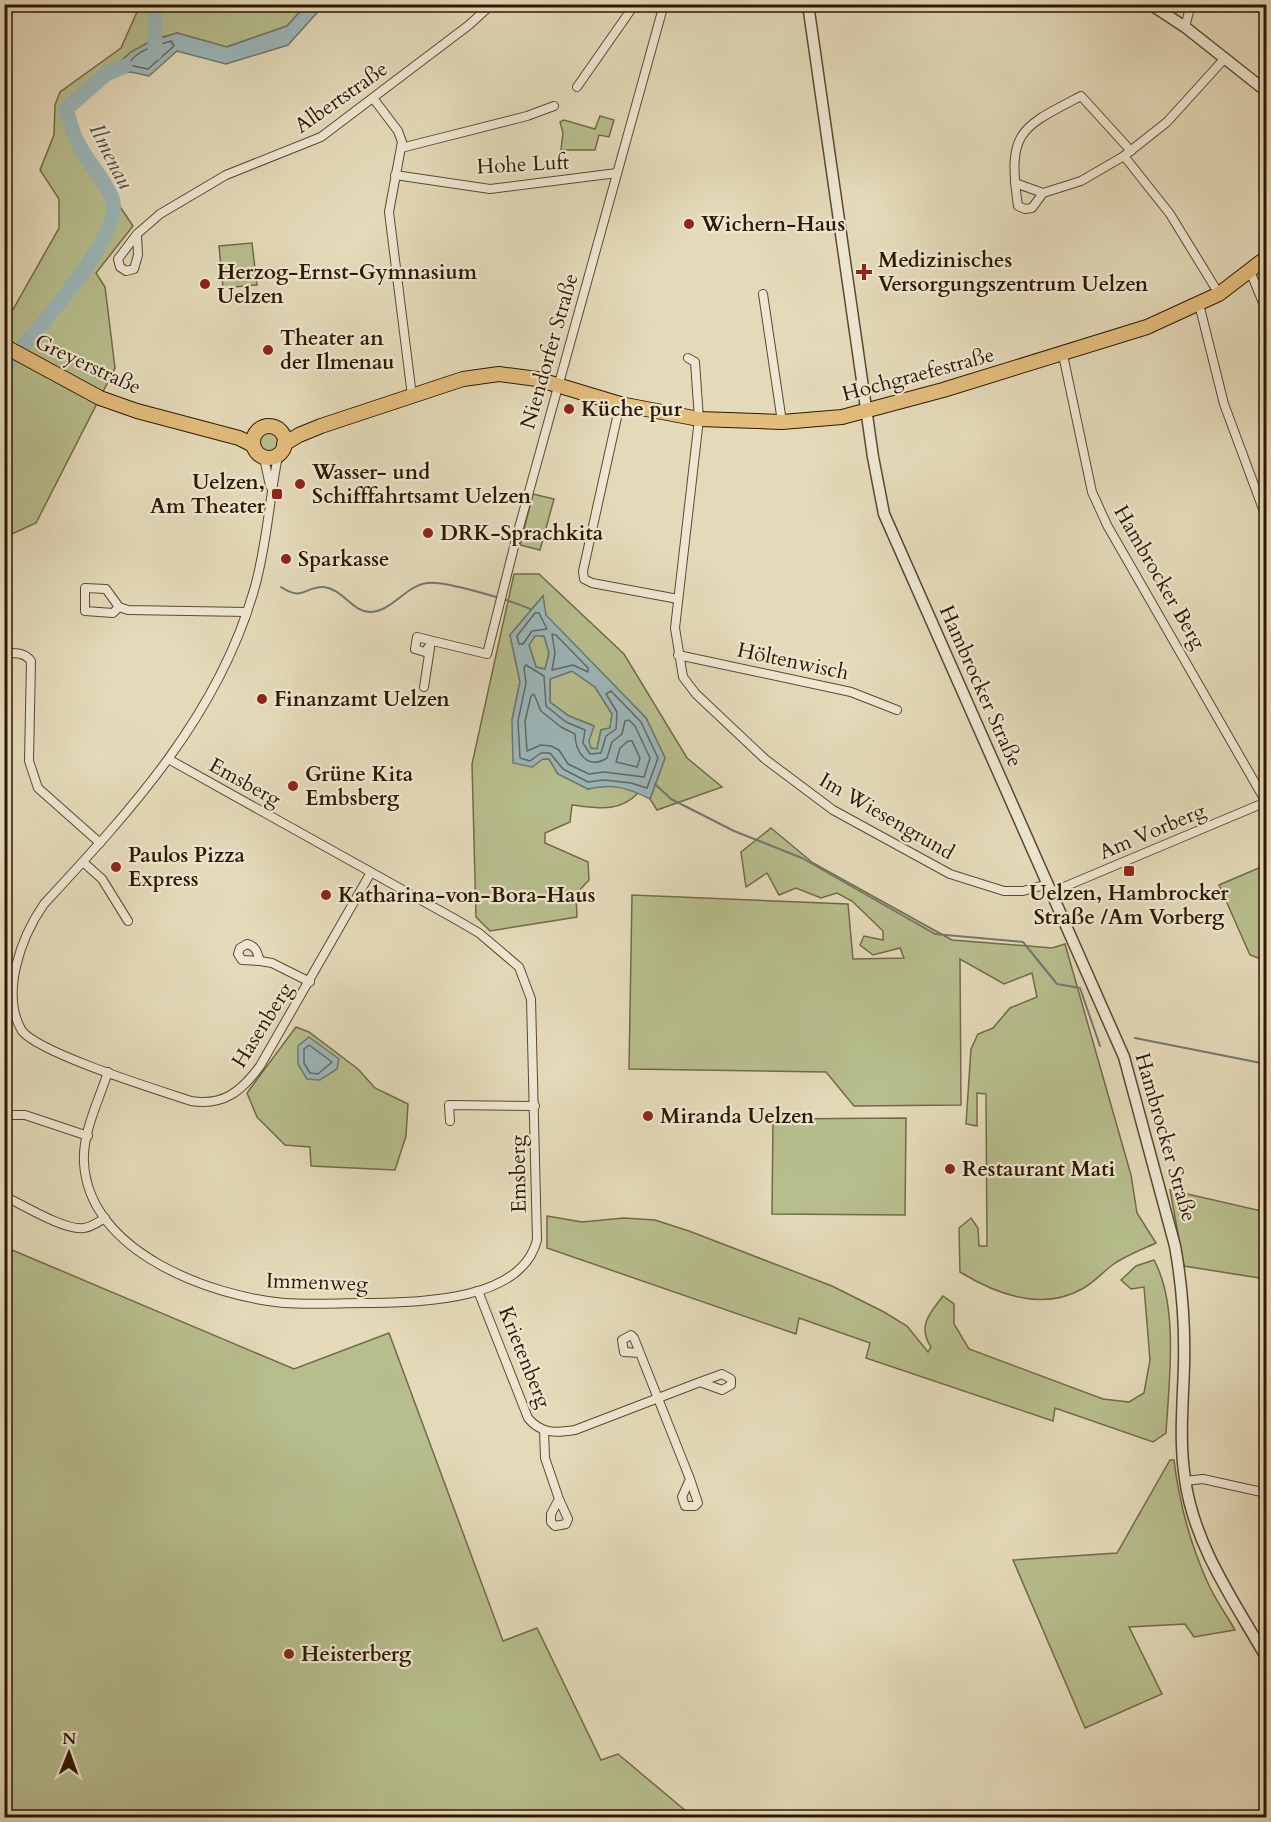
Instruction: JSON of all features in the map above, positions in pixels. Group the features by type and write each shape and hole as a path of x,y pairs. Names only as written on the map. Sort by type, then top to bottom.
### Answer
{"main road":[{"name":"Hochgraefestraße","path":"558,386 620,404 699,419 782,422 832,418 867,412 1063,355 1147,327 1219,294 1266,258"},
{"name":"Greyerstraße","path":"4,346 100,398 137,411 239,438 253,445"},
{"path":"275,452 299,435 464,379 499,374 537,379 558,386"},
{"path":"275,452 279,431 341,419"},
{"name":"Greyerstraße","path":"190,424 259,430 269,427 279,431"},
{"path":"259,430 253,445 275,452"}],"street":[{"name":"Albertstraße","path":"137,234 160,214 210,183 321,137 470,26 492,4"},
{"path":"577,87 635,4"},
{"name":"Niendorfer Straße","path":"424,687 432,644 487,654 558,386 664,4"},
{"name":"Hambrocker Straße","path":"808,4 884,514 1124,1057 1175,1246 1183,1301 1182,1450 1185,1481 1200,1537 1214,1568 1266,1657"},
{"path":"1150,4 1185,27 1266,90"},
{"path":"1185,27 1191,4"},
{"path":"1219,294 1170,214 1127,153 1081,96 1033,121 1020,135 1015,183 1018,206 1025,209 1032,208 1043,194 1081,180 1127,153 1176,114 1225,58"},
{"path":"374,98 401,136 401,148 388,212 412,396"},
{"path":"401,148 527,116 554,106"},
{"name":"Hohe Luft","path":"395,175 490,189 617,172"},
{"path":"1015,183 1043,194"},
{"path":"1250,271 1266,310"},
{"path":"763,294 782,422"},
{"path":"1199,304 1224,404 1266,517"},
{"name":"Hambrocker Berg","path":"1063,355 1092,492 1266,802"},
{"name":"Im Wiesengrund","path":"688,358 695,362 699,419 675,628 683,677 696,694 765,759 833,810 950,874 1004,891 1050,888"},
{"path":"620,404 583,571 584,579 592,583 678,599"},
{"path":"271,492 275,452"},
{"path":"271,492 275,452"},
{"name":"Hasenberg","path":"271,492 266,540 247,612 220,678 170,760 39,911 15,956 10,977 9,997 16,1021 23,1032 55,1051 108,1072 191,1101 205,1103 225,1099 250,1080 310,982 370,874"},
{"path":"119,607 128,610 247,612"},
{"path":"4,653 27,656 31,662 28,761 38,788 100,843"},
{"name":"Höltenwisch","path":"678,655 851,692 897,710"},
{"name":"Emsberg","path":"170,760 370,874 470,927 519,967 531,999 537,1240"},
{"name":"Am Vorberg","path":"1050,888 1266,802"},
{"path":"83,862 102,879 128,921"},
{"path":"4,953 15,956"},
{"name":"Hasenberg","path":"260,961 272,963 310,982"},
{"name":"Immenweg","path":"108,1072 88,1136 84,1163 87,1181 94,1200 105,1218 138,1252 168,1269 222,1290 258,1298 307,1304 425,1302 455,1298 478,1291 512,1275 529,1261 537,1240"},
{"name":"Emsberg","path":"450,1121 449,1105 535,1106"},
{"path":"4,1115 25,1115 88,1136"},
{"path":"4,1196 80,1229 91,1227 105,1218"},
{"name":"Krietenberg","path":"478,1291 528,1418 535,1426 544,1430 556,1433 575,1431 700,1382"},
{"path":"640,1353 690,1479"},
{"name":"Krietenberg","path":"544,1430 545,1458 559,1499"},
{"path":"1185,1481 1203,1479 1266,1493"}],"green space":[{"path":"140,5 306,5 287,26 226,47 177,33 155,39 131,52 66,109 77,143 133,226 96,273 105,287 115,368 36,523 5,537 4,310 11,313 59,228 59,199 40,170 54,135 55,105 60,92 121,48"},
{"path":"600,116 614,120 609,137 599,135 595,150 561,150 563,133 560,122 564,120 595,129"},
{"path":"252,243 257,285 223,288 219,246"},
{"path":"269,433 275,436 278,442 275,448 269,451 263,448 260,442 263,436"},
{"path":"533,494 554,499 540,550 520,545"},
{"path":"514,574 539,574 624,654 687,758 722,787 657,810 650,799 665,758 646,718 545,615 543,596 510,635 520,682 512,720 543,759 549,759 558,774 588,789 614,786 638,793 623,804 608,808 572,805 570,822 545,833 545,843 588,862 589,880 576,894 577,917 490,931 476,917 472,764"},
{"path":"535,635 544,636 549,653 545,669 536,667 529,645"},
{"path":"572,671 595,687 612,714 610,728 601,730 597,749 591,748 588,741 594,726 569,716 550,702 550,679"},
{"path":"771,828 813,863 952,940 1052,948 1065,944 1131,1175 1137,1213 1156,1243 1116,1262 1082,1289 1051,1299 1035,1300 1004,1293 960,1272 959,1228 971,1218 978,1228 979,1246 987,1246 986,1094 977,1093 977,1126 966,1124 971,1049 978,1034 993,1028 1010,1008 1037,997 1032,973 1004,984 960,959 961,1105 854,1106 826,1072 629,1069 632,895 848,904 853,959 904,958 900,948 873,955 860,945 864,936 883,940 883,931 852,901 837,893 821,898 796,888 779,895 767,873 746,887 741,852"},
{"path":"1266,865 1266,961 1250,955 1219,885"},
{"path":"296,1027 309,1032 358,1069 375,1088 408,1104 406,1136 395,1170 311,1166 310,1147 285,1145 257,1117 247,1093"},
{"path":"906,1118 905,1215 772,1214 773,1119"},
{"path":"1170,1190 1266,1212 1266,1279 1184,1266"},
{"path":"547,1216 582,1222 624,1218 655,1220 689,1231 832,1286 884,1312 907,1326 928,1352 931,1347 925,1333 925,1326 930,1314 943,1296 954,1304 954,1324 969,1349 1103,1399 1129,1402 1144,1393 1150,1360 1144,1287 1131,1289 1121,1280 1136,1266 1154,1260 1162,1279 1170,1322 1166,1433 1153,1442 1055,1408 1053,1421 866,1358 870,1343 799,1318 796,1334 547,1248"},
{"path":"5,1247 294,1369 389,1333 503,1641 537,1628 601,1760 618,1754 693,1817 5,1817"},
{"path":"1170,1460 1174,1460 1186,1522 1195,1552 1213,1594 1235,1630 1194,1637 1185,1624 1129,1627 1162,1694 1085,1728 1013,1560 1117,1553"}],"water":[{"path":"306,5 324,5 288,45 226,64 177,51 149,76 131,72 106,74 131,52 149,42 177,33 227,47 287,26"},
{"path":"543,596 546,615 646,718 665,758 650,799 620,788 604,786 588,789 558,774 549,759 543,759 532,767 513,763 512,720 520,682 510,635","holes":["535,636 544,636 549,653 545,669 536,667 529,645","572,671 595,687 612,714 610,728 601,730 597,749 591,748 589,741 594,726 569,716 550,702 550,679"]},
{"path":"309,1037 339,1059 337,1069 320,1080 307,1079 298,1064 298,1046"}],"waterway":[{"path":"155,4 155,53"},
{"name":"Ilmenau","path":"4,368 73,285 105,236 113,214 112,198 76,139 66,109 106,74 125,66"},
{"path":"281,587 295,593 324,587 337,592 359,609 371,612 387,607 413,588 428,583 437,583 479,592 530,609"},
{"path":"655,784 671,799 734,831 802,858 935,934 1023,942 1057,984 1080,988 1100,1046"},
{"path":"1135,1038 1266,1064"}],"place":[{"name":"Wichern-Haus","path":"689,224"},
{"name":"Medizinisches Versorgungszentrum Uelzen","path":"864,272"},
{"name":"Herzog-Ernst-Gymnasium Uelzen","path":"205,284"},
{"name":"Theater an der Ilmenau","path":"268,350"},
{"name":"Küche pur","path":"569,409"},
{"name":"Wasser- und Schifffahrtsamt Uelzen","path":"300,484"},
{"name":"Uelzen, Am Theater","path":"277,494"},
{"name":"DRK-Sprachkita","path":"428,533"},
{"name":"Sparkasse","path":"286,559"},
{"name":"Finanzamt Uelzen","path":"262,699"},
{"name":"Grüne Kita Embsberg","path":"293,786"},
{"name":"Paulos Pizza Express","path":"116,867"},
{"name":"Uelzen, Hambrocker Straße /Am Vorberg","path":"1129,871"},
{"name":"Katharina-von-Bora-Haus","path":"326,895"},
{"name":"Miranda Uelzen","path":"648,1116"},
{"name":"Restaurant Mati","path":"950,1169"},
{"name":"Heisterberg","path":"289,1654"}]}
